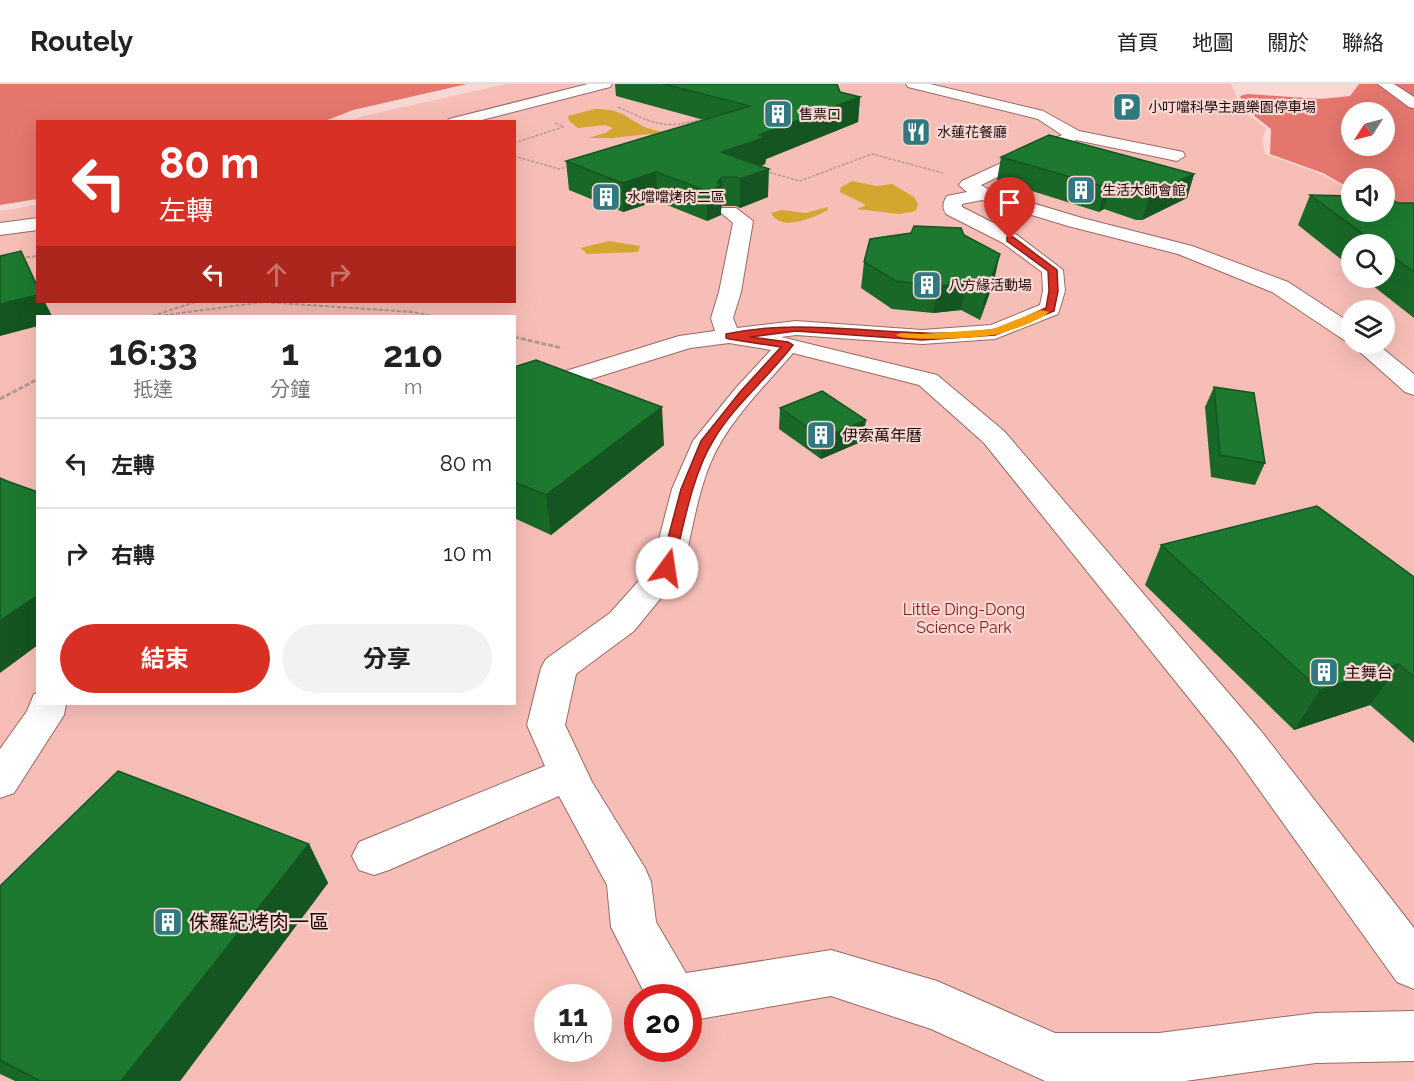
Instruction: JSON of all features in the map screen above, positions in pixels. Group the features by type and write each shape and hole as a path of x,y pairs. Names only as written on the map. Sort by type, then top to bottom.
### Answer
{"lane":[{"path":"462,120 605,84"},
{"path":"913,84 1043,116 1074,135 1177,156"},
{"path":"1385,84 1414,104"},
{"path":"516,393 687,341 796,328 922,337 995,332 1050,309 1054,291 1052,270 1010,239 952,210 953,200 1074,135"},
{"path":"979,188 1075,222 1185,250 1280,287 1341,328"},
{"path":"729,212 743,221 730,292 722,318 729,336"},
{"path":"0,229 36,224"},
{"path":"729,336 788,345 928,380 994,437 1247,742 1414,966"},
{"path":"665,984 634,927 628,882 577,792 546,725 559,668 622,622 667,568 687,489 707,441 744,394 788,345"},
{"path":"1375,354 1414,387"},
{"path":"0,781 45,715 47,705"},
{"path":"374,856 569,774"},
{"path":"702,994 831,973 937,1006 1054,1059 1159,1059 1316,1038 1414,1036"}],"path":[{"path":"608,106 619,107 647,122 664,125 685,124 706,118"},
{"path":"516,142 564,127 547,119"},
{"path":"755,168 800,181 872,153 979,188"},
{"path":"516,157 559,169 581,163"},
{"path":"19,258 36,256"},
{"path":"155,315 192,303"},
{"path":"166,315 256,303"},
{"path":"279,303 413,312 427,315"},
{"path":"0,399 36,380"}],"green space":[{"name":"Little Ding-Dong Science Park","path":"506,84 1231,84 1243,111 1266,128 1262,141 1265,154 1318,173 1341,185 1341,222 1395,222 1395,217 1414,226 1414,1081 0,1081 0,211 36,205 36,303 516,303 516,120 354,120"}],"shaded area":[{"path":"0,84 467,84 353,110 328,120 36,120 36,199 0,205"},
{"path":"1359,84 1414,84 1414,224 1395,213 1395,168 1341,168 1341,183 1323,173 1270,154 1271,129 1247,110 1240,96 1248,94 1321,99 1350,96"},
{"path":"595,109 619,112 647,128 679,137 649,134 588,138 613,128 605,125 578,128 569,121 568,116"},
{"path":"852,181 876,186 892,184 914,197 918,204 916,211 899,214 857,209 866,205 840,192 841,187"},
{"path":"828,207 828,210 815,216 790,223 776,219 771,213 782,210 806,213"},
{"path":"609,241 640,246 638,252 587,254 581,248"}],"building":[{"path":"663,84 837,84 840,92 860,97 759,135 766,137 721,152 769,169 740,179 722,177 718,182 721,186 707,191 656,172 622,183 566,161 750,106"},
{"path":"1049,135 1194,174 1150,195 1144,195 1111,185 1105,187 1001,157"},
{"path":"1310,195 1341,196 1341,218"},
{"path":"1395,202 1414,203 1414,272 1395,258 1395,234 1363,234 1347,222 1395,222"},
{"path":"914,226 961,228 964,235 1000,254 986,292 966,283 938,286 896,281 864,262 870,239 911,233"},
{"path":"21,251 36,284 36,295 0,304 0,256"},
{"path":"536,360 662,407 546,495 516,483 516,366"},
{"path":"1214,387 1254,393 1265,463 1220,455"},
{"path":"822,391 866,420 823,438 780,408"},
{"path":"0,478 36,491 36,596 0,621"},
{"path":"1317,506 1414,577 1414,677 1399,664 1320,690 1161,545"},
{"name":"侏羅紀烤肉一區","path":"118,771 309,844 121,1081 40,1081 0,1060 0,886"}],"slow traffic":[{"path":"901,335 922,337 995,332 1044,312"}],"place":[{"name":"小叮噹科學主題樂園停車場","path":"1127,107"},
{"name":"售票口","path":"778,114"},
{"name":"水蓮花餐廳","path":"916,132"},
{"name":"生活大師會館","path":"1081,190"},
{"name":"水噹噹烤肉二區","path":"606,197"},
{"name":"八方緣活動場","path":"927,285"},
{"name":"伊索萬年曆","path":"821,435"},
{"name":"主舞台","path":"1324,672"},
{"name":"侏羅紀烤肉一區","path":"168,922"}],"route":[{"path":"667,568 687,489 707,441 744,394 788,345 729,336 796,328 922,337 995,332 1050,309 1054,291 1052,270 1010,239"}]}
